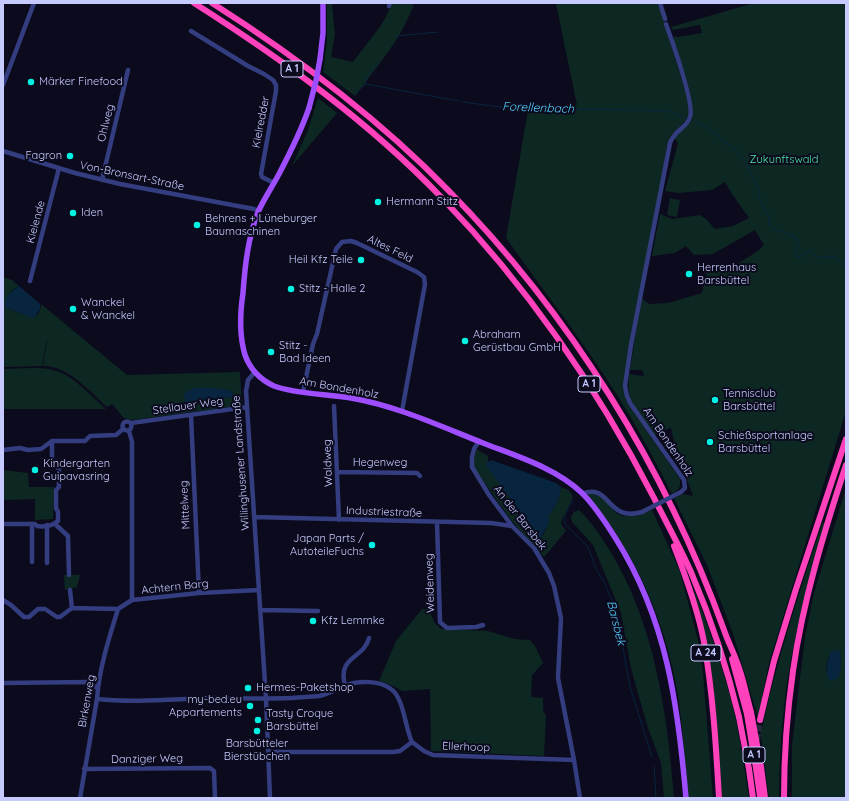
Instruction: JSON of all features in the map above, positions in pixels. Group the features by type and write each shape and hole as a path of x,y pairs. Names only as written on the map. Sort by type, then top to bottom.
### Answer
{"highway":[{"name":"A 1","path":"194,3 290,68 343,109 384,144 440,196 501,264 546,321 571,356 628,447 690,570 709,616 731,682 747,756 753,798"},
{"name":"A 1","path":"212,3 304,65 350,101 395,140 448,190 530,283 596,375 643,452 682,527 707,585 738,666 761,767 762,797"},
{"path":"760,720 774,661 846,439"},
{"path":"784,798 785,747 793,670 821,545 846,465"},
{"name":"A 24","path":"662,514 684,573 704,641 713,705 719,798"},
{"name":"A 1","path":"749,713 753,747 762,797"}],"main road":[{"path":"255,372 249,364 244,349 242,335 241,310 249,237 259,211 303,126 309,108 320,59 323,33 323,3"},
{"name":"Am Bondenholz","path":"255,372 275,386 303,392 351,398 402,411 541,466 569,482 582,494"},
{"path":"582,494 598,512 624,550 636,574 656,622 669,666 674,694 686,798"}],"street":[{"path":"3,84 34,3"},
{"name":"Am Bondenholz","path":"582,494 592,491 597,492 602,495 613,507 623,513 636,514 681,492 685,488 684,480 630,402 625,386 631,345 670,143 673,135 687,123 691,115 690,99 660,3"},
{"name":"Kielredder","path":"191,31 248,66 264,74 273,80 276,85 261,174 262,177 274,183"},
{"name":"Ohlweg","path":"102,180 128,70"},
{"name":"Von-Bronsart-Straße","path":"3,150 102,180 259,211"},
{"name":"Kielende","path":"30,281 59,168"},
{"name":"Altes Feld","path":"303,392 336,249 342,242 351,241 413,270 424,277 425,284 402,411"},
{"name":"Willinghusener Landstraße","path":"255,372 248,380 246,391 266,699 270,798"},
{"name":"Waldweg","path":"334,406 339,520"},
{"name":"Stellauer Weg","path":"123,429 123,423 126,422 131,423 247,407"},
{"name":"Mittelweg","path":"191,415 198,594"},
{"path":"131,423 131,429 129,431 132,442 132,600"},
{"path":"3,450 20,448 28,450 42,449 52,441 85,441 90,436 116,435 123,429 129,431"},
{"path":"3,524 35,524 37,526 47,526 55,524 58,520 56,490 59,487 59,469 52,460 52,441"},
{"name":"An der Barsbek","path":"479,441 474,449 472,467 512,526 534,548 549,573 554,586 560,618 558,678 580,798"},
{"name":"Hegenweg","path":"338,472 417,473 420,476"},
{"name":"Industriestraße","path":"254,517 491,523 512,526"},
{"name":"Weidenweg","path":"438,522 440,622 447,628 476,627 484,624"},
{"path":"32,524 32,562"},
{"path":"55,524 68,536 69,575"},
{"path":"47,526 47,563"},
{"path":"70,590 72,608"},
{"name":"Achtern Barg","path":"118,609 132,600 259,590"},
{"path":"3,600 24,617 29,616 38,609 45,609 57,617 60,617 72,608 118,609"},
{"name":"Birkenweg","path":"80,798 98,688 118,609"},
{"path":"260,610 318,610"},
{"path":"345,686 343,670 346,664 365,646 369,638"},
{"path":"3,684 87,682 98,688"},
{"path":"97,699 120,701 314,697 327,695 354,683 376,683 393,690 400,701 408,734 412,742 400,751 393,752 268,752"},
{"name":"Ellerhoop","path":"412,742 424,751 433,755 574,760"},
{"name":"Danziger Weg","path":"84,769 210,768 214,771 215,798"}],"green space":[{"path":"327,3 340,3 332,5 335,34 331,57 353,62 382,24 393,3 414,3 396,40 355,96 323,72 327,42"},
{"path":"658,3 686,93 689,114 686,120 670,137 667,146 624,386 626,401 680,479 679,488 672,494 639,431 604,375 577,335 506,238 528,110 577,105 556,4"},
{"name":"Zukunftswald","path":"754,3 846,3 846,411 769,663 758,718 733,634 707,565 674,498 683,494 693,496 686,477 681,471 671,428 661,431 655,435 633,404 629,393 629,374 644,376 642,370 630,370 641,298 649,304 668,303 702,293 707,272 726,271 758,251 764,245 755,230 713,254 694,255 686,246 675,253 652,256 660,214 672,219 700,215 715,229 733,226 749,218 725,182 712,190 678,193 665,191 678,143 674,138 692,120 689,89 673,39 675,36 678,37 702,33 700,25 673,30 671,27"},
{"path":"318,98 337,113 292,166 308,130"},
{"path":"670,198 680,200 677,217 667,215"},
{"path":"3,277 12,280 19,286 11,291 5,307 32,318 39,312 41,304 127,375 240,372 242,405 133,420 124,418 112,404 107,407 78,380 70,375 52,367 43,366 47,338 42,366 3,367","holes":["195,388 213,388 232,391 232,397 188,403 185,400 187,394"]},
{"path":"30,368 50,369 56,371 76,382 106,409 3,409 3,369"},
{"path":"476,449 488,456 488,461 486,463 524,521 539,538 542,537 546,529 548,516 557,502 561,487 569,490 573,497 561,524 566,531 544,557 510,519 473,466"},
{"path":"3,470 28,473 29,487 54,487 53,519 35,520 35,499 3,500"},
{"path":"846,488 846,798 792,798 792,745 805,637 814,593","holes":["831,651 840,652 840,673 826,670"]},
{"path":"589,493 601,496 616,513 623,516 637,516 652,510 680,572 698,640 703,673 713,798 688,798 683,734 678,696 666,642 657,615 634,565 621,541 588,497"},
{"path":"579,510 609,549 625,578 638,607 656,669 667,733 674,798 664,798 661,763 648,728 631,668 621,613 593,545 572,522 571,517 574,512"},
{"path":"822,523 825,523 802,610 788,676 781,735 779,798 769,798 760,729 762,729 782,651"},
{"path":"64,575 80,575 77,587 65,590"},
{"path":"695,592 728,687 738,730 749,798 722,798 712,674"},
{"path":"422,609 428,609 435,623 441,629 488,631 514,639 530,640 535,646 543,663 532,675 531,697 543,698 543,710 546,716 544,756 431,751 430,689 403,691 379,681 396,641"}],"water":[{"path":"19,286 40,304 40,309 35,317 32,318 5,307 6,300 9,295"},
{"path":"193,388 220,389 233,392 232,397 190,402 187,404 185,403 184,394"},
{"path":"491,460 556,483 561,487 555,506 548,516 549,522 541,538 539,538 524,521 511,499 486,466 486,463"},
{"path":"831,651 840,651 841,664 838,678 831,681 828,679 827,668"}],"waterway":[{"path":"396,36 438,32"},
{"path":"365,84 367,78 378,62"},
{"name":"Forellenbach","path":"356,94 365,84 459,101"},
{"name":"Forellenbach","path":"463,102 515,109 668,111 684,117"},
{"name":"Forellenbach","path":"694,120 716,134 724,142 735,149 745,162 758,188 761,204 768,215 770,225 776,230 795,237 799,244 795,253 796,256 800,257 806,252 810,251 818,258 833,256 843,265 846,263"},
{"name":"Barsbek","path":"573,500 568,508 565,524 588,547 596,569 604,582 613,603 617,615 630,687 652,757"},
{"name":"Barsbek","path":"654,766 656,798"}],"tunnel":[{"path":"757,740 760,720"}],"place":[{"name":"Märker Finefood","path":"31,82"},
{"name":"Fagron","path":"70,156"},
{"name":"Hermann Stitz","path":"378,202"},
{"name":"Iden","path":"73,213"},
{"name":"Behrens + Lüneburger Baumaschinen","path":"197,225"},
{"name":"Heil Kfz Teile","path":"361,260"},
{"name":"Herrenhaus Barsbüttel","path":"689,274"},
{"name":"Stitz - Halle 2","path":"291,289"},
{"name":"Wanckel & Wanckel","path":"73,309"},
{"name":"Abraham Gerüstbau GmbH","path":"465,341"},
{"name":"Stitz - Bad Ideen","path":"271,352"},
{"name":"Tennisclub Barsbüttel","path":"715,400"},
{"name":"Schießsportanlage Barsbüttel","path":"710,442"},
{"name":"Kindergarten Guipavasring","path":"35,470"},
{"name":"Japan Parts / AutoteileFuchs","path":"372,545"},
{"name":"Kfz Lemmke","path":"313,621"},
{"name":"Hermes-Paketshop","path":"248,688"},
{"name":"my-bed.eu Appartements","path":"250,706"},
{"name":"Tasty Croque Barsbüttel","path":"258,720"},
{"name":"Barsbütteler Bierstübchen","path":"257,731"}]}
